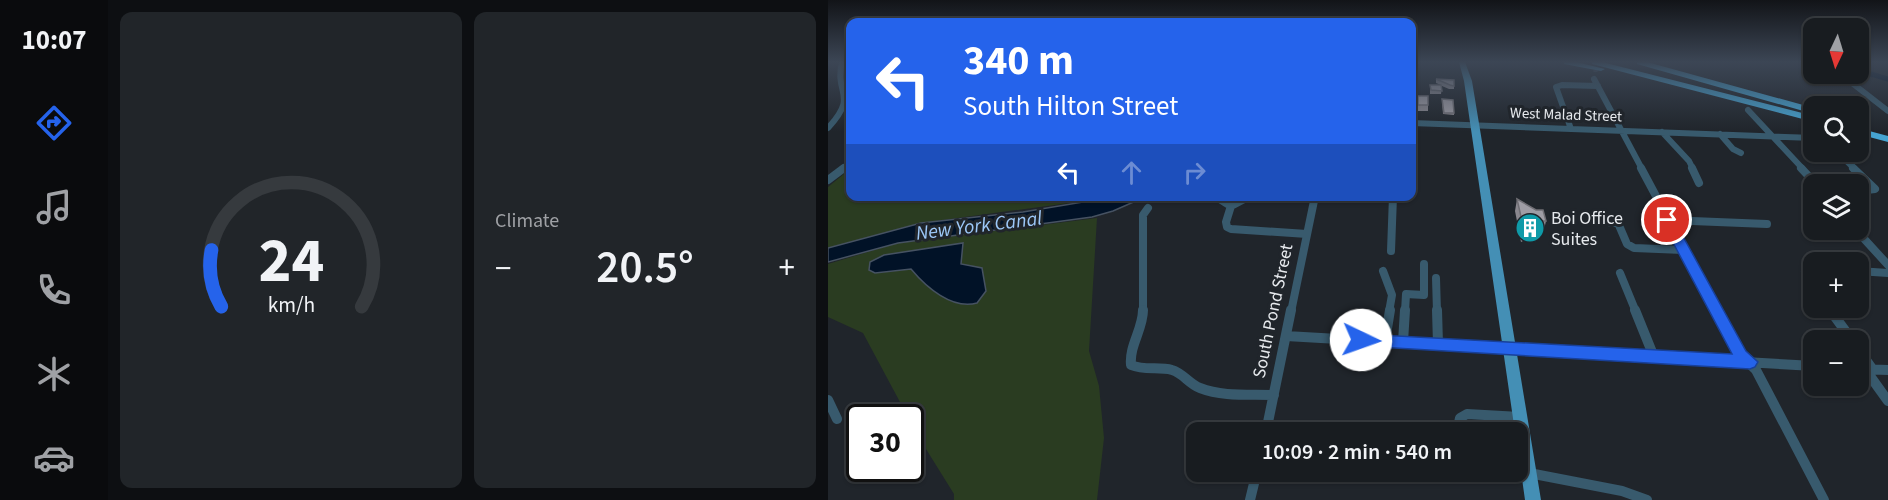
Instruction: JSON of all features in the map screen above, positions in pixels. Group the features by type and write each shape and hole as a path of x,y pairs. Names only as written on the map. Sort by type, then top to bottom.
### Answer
{"highway":[{"path":"1664,85 1803,117"},
{"path":"1676,85 1749,106"},
{"path":"1711,85 1803,108"},
{"path":"1723,85 1803,108"},
{"path":"1869,126 1888,130"},
{"path":"1869,134 1888,139"}],"main road":[{"path":"1468,85 1533,500"}],"street":[{"path":"1561,85 1556,87 1571,129"},
{"path":"1597,85 1683,250 1741,355 1750,362 1824,500"},
{"path":"1855,85 1888,111"},
{"path":"828,128 846,105"},
{"path":"1749,106 1807,174"},
{"name":"West Malad Street","path":"1416,123 1803,137"},
{"path":"1662,132 1689,161 1699,183"},
{"path":"1720,134 1733,149 1741,153"},
{"path":"1847,162 1860,174"},
{"path":"828,180 846,166"},
{"path":"1223,201 1231,206"},
{"path":"1240,201 1231,206 1226,222 1227,227 1232,230 1307,234"},
{"name":"South Pond Street","path":"1268,422 1314,201"},
{"path":"1391,251 1393,201"},
{"path":"1148,208 1143,215 1143,322 1130,357 1131,365 1139,368 1172,370 1199,388 1215,392 1274,395"},
{"path":"1667,220 1767,224"},
{"path":"1611,223 1618,223 1627,244 1634,248 1683,250"},
{"path":"1865,240 1888,265"},
{"path":"1403,342 1406,294 1424,295 1425,264"},
{"path":"1383,271 1392,296 1385,341"},
{"path":"1869,272 1888,273"},
{"path":"1620,273 1654,357"},
{"path":"1436,278 1438,344"},
{"path":"1286,336 1803,365"},
{"path":"1869,369 1888,370"},
{"path":"1869,373 1888,401"},
{"path":"828,400 837,419"},
{"path":"1459,422 1460,418 1467,414 1520,417"},
{"path":"1529,473 1622,491 1647,500"},
{"path":"1250,500 1254,482"}],"green space":[{"path":"846,172 846,201 1083,201 921,223 828,248 828,187"},
{"path":"1097,218 1089,351 1099,386 1104,438 1097,500 954,500 954,494 924,446 924,404 901,404 863,333 828,317 828,264 898,243"}],"water":[{"name":"New York Canal","path":"1089,201 1136,201 1092,217 898,243 828,262 828,248 921,223 1023,212"},
{"path":"963,243 961,264 982,268 986,291 977,303 958,303 949,300 932,290 911,269 875,273 869,270 870,262 884,255"}],"building":[{"path":"1430,85 1441,85 1442,91 1431,90"},
{"path":"1418,96 1428,96 1428,105 1418,105"},
{"path":"1442,99 1453,100 1454,113 1444,113"},
{"path":"1517,199 1536,210 1543,210 1546,221 1540,221 1524,230"}],"place":[{"name":"Boi Office Suites","path":"1530,228"}],"route":[{"path":"1361,340 1750,362 1741,355 1667,220"}]}
